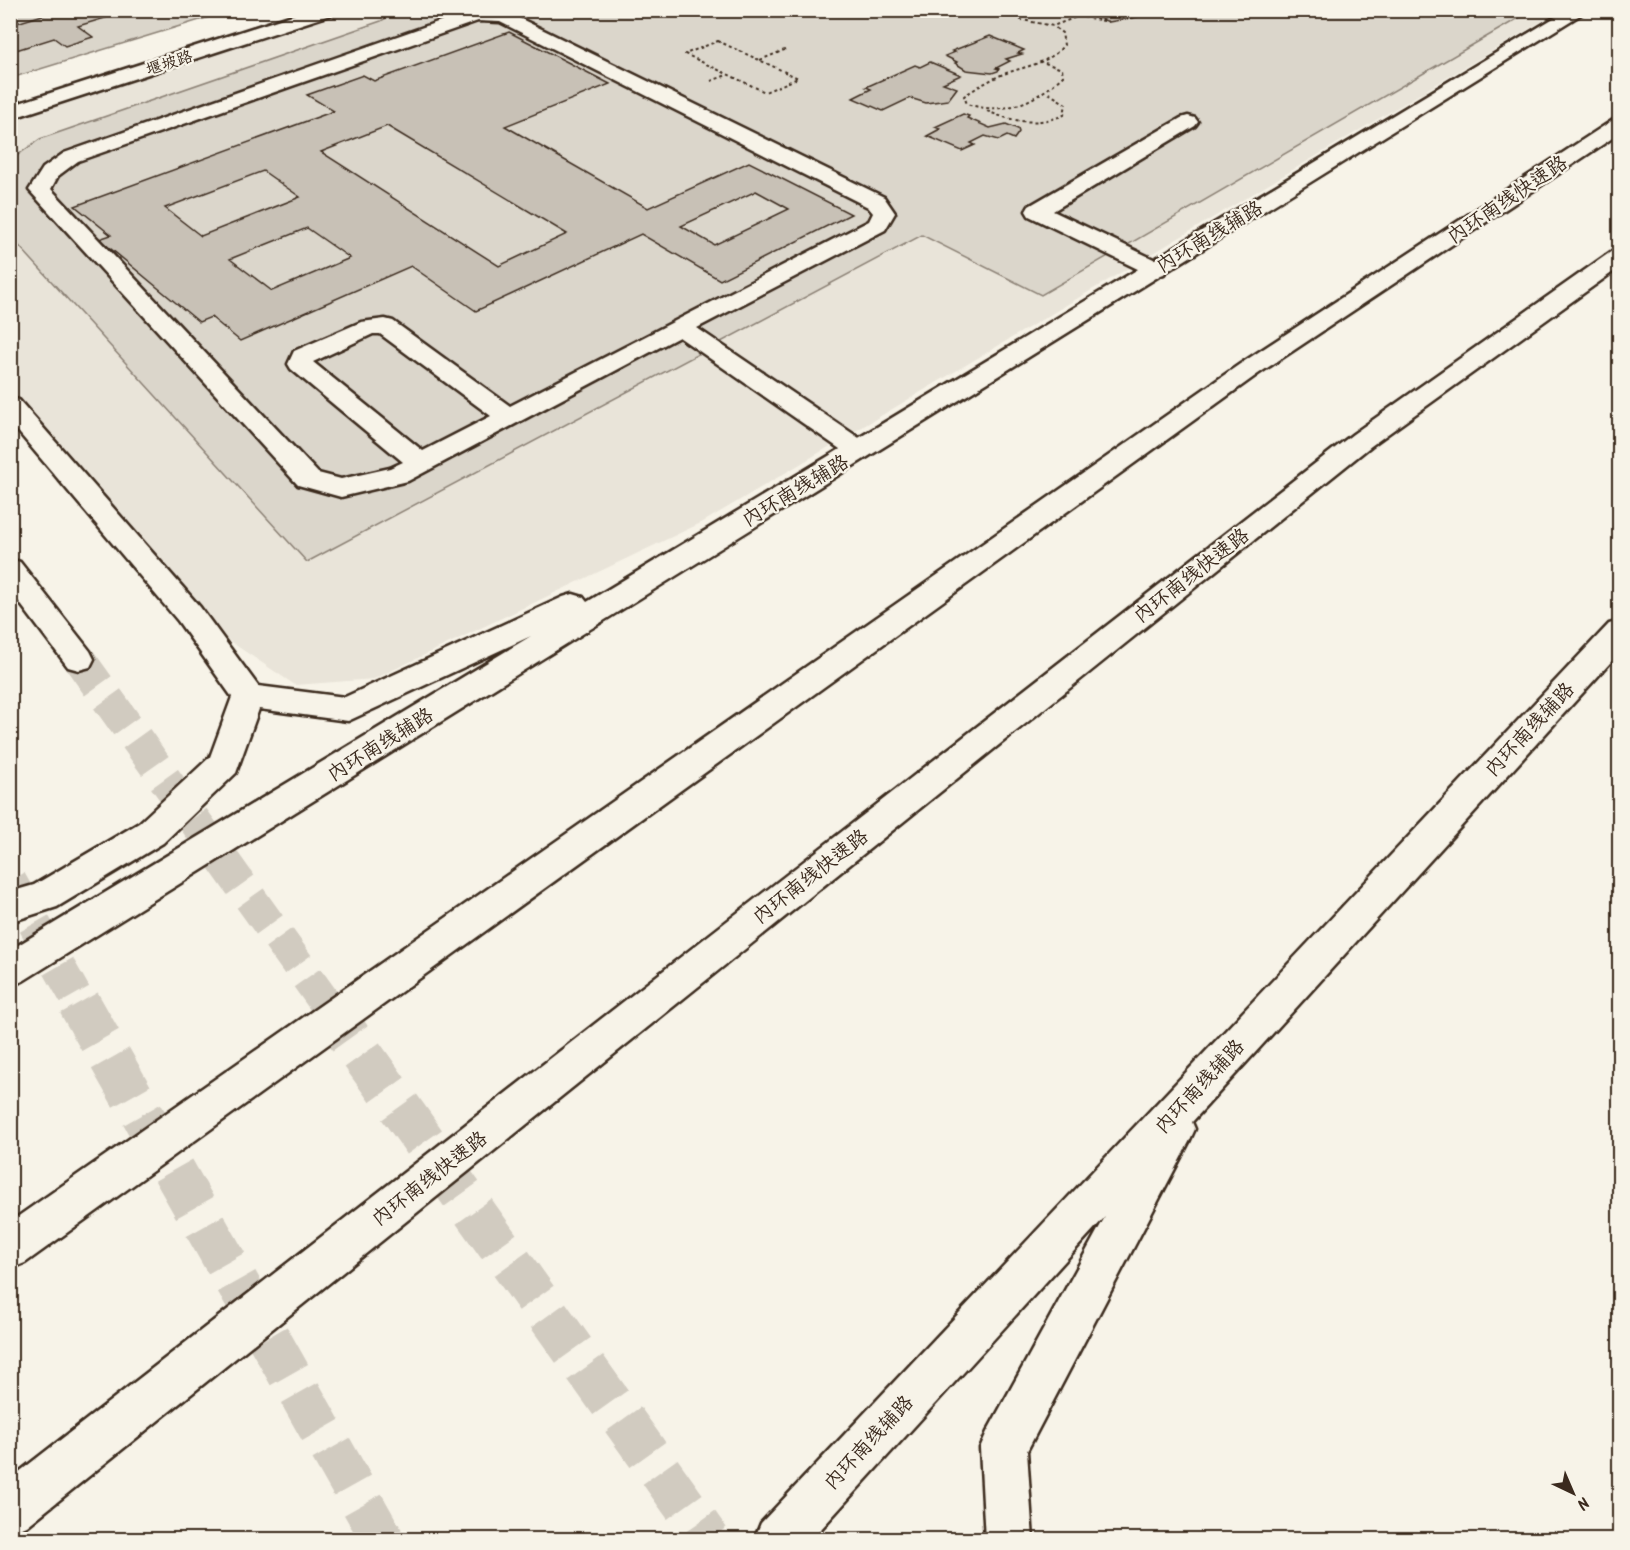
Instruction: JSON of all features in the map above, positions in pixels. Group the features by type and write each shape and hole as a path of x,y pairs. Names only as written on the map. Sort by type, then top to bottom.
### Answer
{"main road":[{"name":"堰坡路","path":"10,113 327,10"},
{"name":"内环南线辅路","path":"10,970 1580,10"},
{"path":"478,16 503,17 876,202 884,213 877,225 509,417 398,476 341,488 308,479 40,190 50,172 71,157 455,22 478,16"},
{"path":"1156,269 1037,211 1188,122"},
{"name":"内环南线快速路","path":"10,1248 1249,369 1620,124"},
{"name":"内环南线快速路","path":"10,1509 1353,447 1620,256"},
{"path":"420,463 300,364 303,356 369,327 385,326 509,417"},
{"path":"680,327 859,450"},
{"path":"10,405 189,614 248,696 348,709 716,537"},
{"path":"10,569 79,659"},
{"name":"内环南线辅路","path":"778,1539 1620,632"},
{"path":"10,907 44,897 151,833 224,764 248,696"},
{"path":"1009,1539 1003,1448 1198,1086"}],"path":[{"path":"998,10 1022,20 1053,26 1062,33 1064,45 1059,53 1045,63 1010,72 983,84 964,96 967,104 1002,118 1023,123 1050,122 1064,115 1066,104 1047,92"},
{"path":"1053,26 1079,16 1109,22"},
{"path":"760,60 798,78 765,92 685,54 718,41 760,60 787,49"},
{"path":"985,110 995,111 1023,104 1047,92 1063,76 1062,69 1045,63"}],"shaded area":[{"path":"11,11 229,11 11,78"},
{"path":"327,11 1559,11 703,522 374,679 295,685 189,614 11,405 10,113"},
{"path":"397,11 1531,11 1041,295 922,235 307,562 11,237 11,160 40,139 381,21"}],"building":[{"path":"59,10 118,10 122,13 78,26 93,37 65,46 54,38 10,52 10,25"},
{"path":"1078,10 1150,10 1137,17 1109,22"},
{"path":"509,32 610,84 505,126 648,208 749,162 851,214 720,280 641,234 476,311 411,266 240,341 211,317 199,322 99,239 111,235 75,206 334,111 307,95 363,75 374,81","holes":["387,126 567,234 499,266 321,152","263,171 300,197 201,236 165,208","756,191 789,209 714,245 681,226","307,228 350,258 272,291 230,259"]},
{"path":"990,36 1024,50 1018,53 1022,54 1006,59 1010,61 996,68 999,69 998,71 992,73 966,70 945,56 955,52 952,51"},
{"path":"930,62 961,75 943,83 957,88 948,100 926,103 910,98 883,111 853,98 871,89 866,87 915,65 920,67"},
{"path":"963,114 990,128 1006,124 1018,129 1019,132 1014,139 1007,136 999,140 985,136 971,143 975,145 962,151 927,136 940,129 935,127"}],"tunnel":[{"path":"79,659 326,1004"},
{"path":"10,881 80,1004"},
{"path":"79,1003 383,1540"},
{"path":"325,1003 709,1540"}]}
